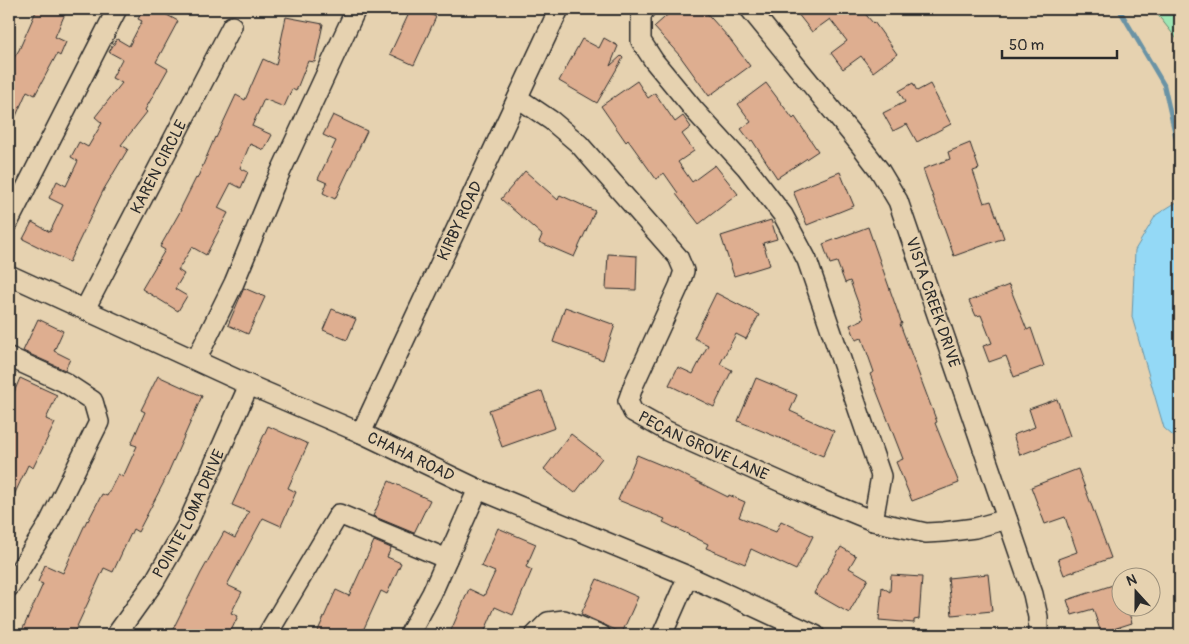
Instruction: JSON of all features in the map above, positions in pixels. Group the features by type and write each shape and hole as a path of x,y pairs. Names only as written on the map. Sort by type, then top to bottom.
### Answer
{"street":[{"path":"9,221 117,9"},
{"path":"196,360 234,283 274,186 356,9"},
{"name":"KIRBY ROAD","path":"361,433 559,9"},
{"path":"645,9 641,16 641,41 654,61 683,97 746,167 783,215 807,260 881,476 873,521"},
{"name":"VISTA CREEK DRIVE","path":"750,9 858,142 880,171 898,201 1033,594 1038,617 1038,635"},
{"name":"KAREN CIRCLE","path":"85,309 232,26"},
{"name":"PECAN GROVE LANE","path":"518,98 552,121 579,144 678,258 684,271 634,384 628,401 633,412 685,439 873,521 926,533 975,528 1007,519"},
{"name":"CHAHA ROAD","path":"10,279 85,309 249,385 361,433 478,489 688,576 815,635"},
{"path":"9,357 64,382 93,400 100,422 48,525 9,587"},
{"name":"POINTE LOMA DRIVE","path":"116,635 154,582 187,525 249,385"},
{"path":"409,635 432,593 478,489"},
{"path":"267,635 339,514 447,559"},
{"path":"662,635 688,576"},
{"path":"535,635 548,622 564,620 601,635"}],"green space":[{"path":"1153,9 1180,9 1180,43"}],"water":[{"path":"1180,200 1180,442 1164,428 1132,317 1135,250 1156,215"}],"building":[{"path":"37,9 67,9 55,37 66,42 60,56 57,54 35,95 27,91 9,132 9,65 19,50"},
{"path":"143,9 156,9 178,21 156,62 168,69 145,110 147,112 121,145 128,149 104,189 69,262 23,239 32,222 50,232 63,205 49,198 57,181 66,186 78,161 71,157 79,142 88,147 102,123 95,117 122,83 112,78 122,59 109,52 117,39 129,46 142,21 138,19"},
{"path":"411,9 419,9 436,17 414,65 390,54"},
{"path":"674,9 703,9 729,38 750,66 709,96 680,56 654,27"},
{"path":"794,9 861,9 874,22 897,54 873,72 861,56 843,69 831,53 847,41 830,19 812,32"},
{"path":"286,17 323,24 315,62 308,61 296,91 292,89 284,107 264,99 252,126 272,135 264,150 250,144 240,168 248,172 241,188 231,183 218,208 228,213 206,255 192,247 178,270 184,274 175,289 187,296 178,311 142,289 165,250 160,247 197,179 236,95 245,100 263,59 276,65"},
{"path":"604,38 618,46 610,66 621,56 623,58 597,103 559,81 582,39 599,48"},
{"path":"637,81 648,98 655,93 675,122 683,116 691,127 682,134 694,151 678,162 692,182 715,165 738,194 699,224 676,194 678,193 664,173 656,179 628,140 626,142 601,106"},
{"path":"766,83 793,119 795,117 818,151 777,178 752,140 750,141 741,129 751,122 738,104"},
{"path":"913,83 917,91 930,84 951,124 917,142 907,124 893,131 883,113 905,102 899,91"},
{"path":"333,115 367,131 335,199 323,193 327,183 318,179 336,141 323,135"},
{"path":"970,143 979,169 973,171 984,203 991,201 1004,238 954,256 923,169 950,159 948,152"},
{"path":"525,171 558,200 560,195 595,211 574,257 539,242 542,235 501,199"},
{"path":"840,172 854,206 807,225 793,191"},
{"path":"771,220 777,239 763,243 770,265 734,276 721,236"},
{"path":"868,227 902,324 900,324 937,422 935,423 959,483 912,501 896,462 903,459 870,374 874,372 862,338 856,340 850,325 864,319 850,281 845,283 837,262 830,264 823,244"},
{"path":"608,254 637,256 636,290 606,289"},
{"path":"1009,285 1027,330 1031,328 1044,366 1014,377 1006,356 989,362 983,346 992,343 981,315 976,316 969,301"},
{"path":"244,288 265,297 248,334 228,325"},
{"path":"716,293 759,315 746,339 736,334 720,364 732,370 714,407 669,385 678,367 693,374 708,345 694,338"},
{"path":"565,307 615,325 603,360 553,342"},
{"path":"332,309 356,319 347,340 323,330"},
{"path":"38,319 63,331 54,351 70,359 65,370 23,351"},
{"path":"158,376 202,396 164,482 138,532 133,529 113,572 104,568 73,635 20,635 43,584 38,582 45,565 63,573 87,520 102,494 107,496 118,474 123,477 137,446 131,444 145,412 141,410"},
{"path":"20,378 57,395 46,419 55,423 33,468 28,465 9,506 9,404"},
{"path":"756,378 797,395 790,411 834,431 823,456 738,421"},
{"path":"542,391 555,428 502,447 489,410"},
{"path":"1057,399 1070,436 1020,455 1013,435 1035,427 1029,409"},
{"path":"268,426 308,444 288,488 296,492 281,526 263,518 227,585 242,592 231,613 238,616 229,635 170,635 224,532 235,538 249,512 232,505"},
{"path":"571,434 602,458 575,493 544,469"},
{"path":"637,455 678,472 728,497 729,495 745,502 739,517 776,532 781,521 813,536 796,570 751,549 745,564 706,548 708,544 663,522 665,519 618,500"},
{"path":"1078,469 1111,558 1064,575 1058,559 1077,552 1065,517 1045,524 1031,487"},
{"path":"389,481 430,500 414,533 373,516"},
{"path":"498,528 536,544 526,567 532,570 513,615 495,607 483,635 449,635 469,589 484,596 495,572 481,566"},
{"path":"374,541 391,548 387,557 401,563 387,594 381,591 361,635 316,635 336,590 349,596"},
{"path":"841,547 856,556 849,568 868,579 849,613 814,593"},
{"path":"988,574 992,611 952,615 948,578"},
{"path":"891,575 922,577 919,619 914,620 914,623 879,620 882,587 890,592"},
{"path":"597,579 638,597 622,633 581,614"},
{"path":"1112,585 1112,616 1130,616 1132,623 1101,633 1093,609 1072,615 1067,600"}],"waterway":[{"path":"1119,9 1164,85 1180,156"}]}
